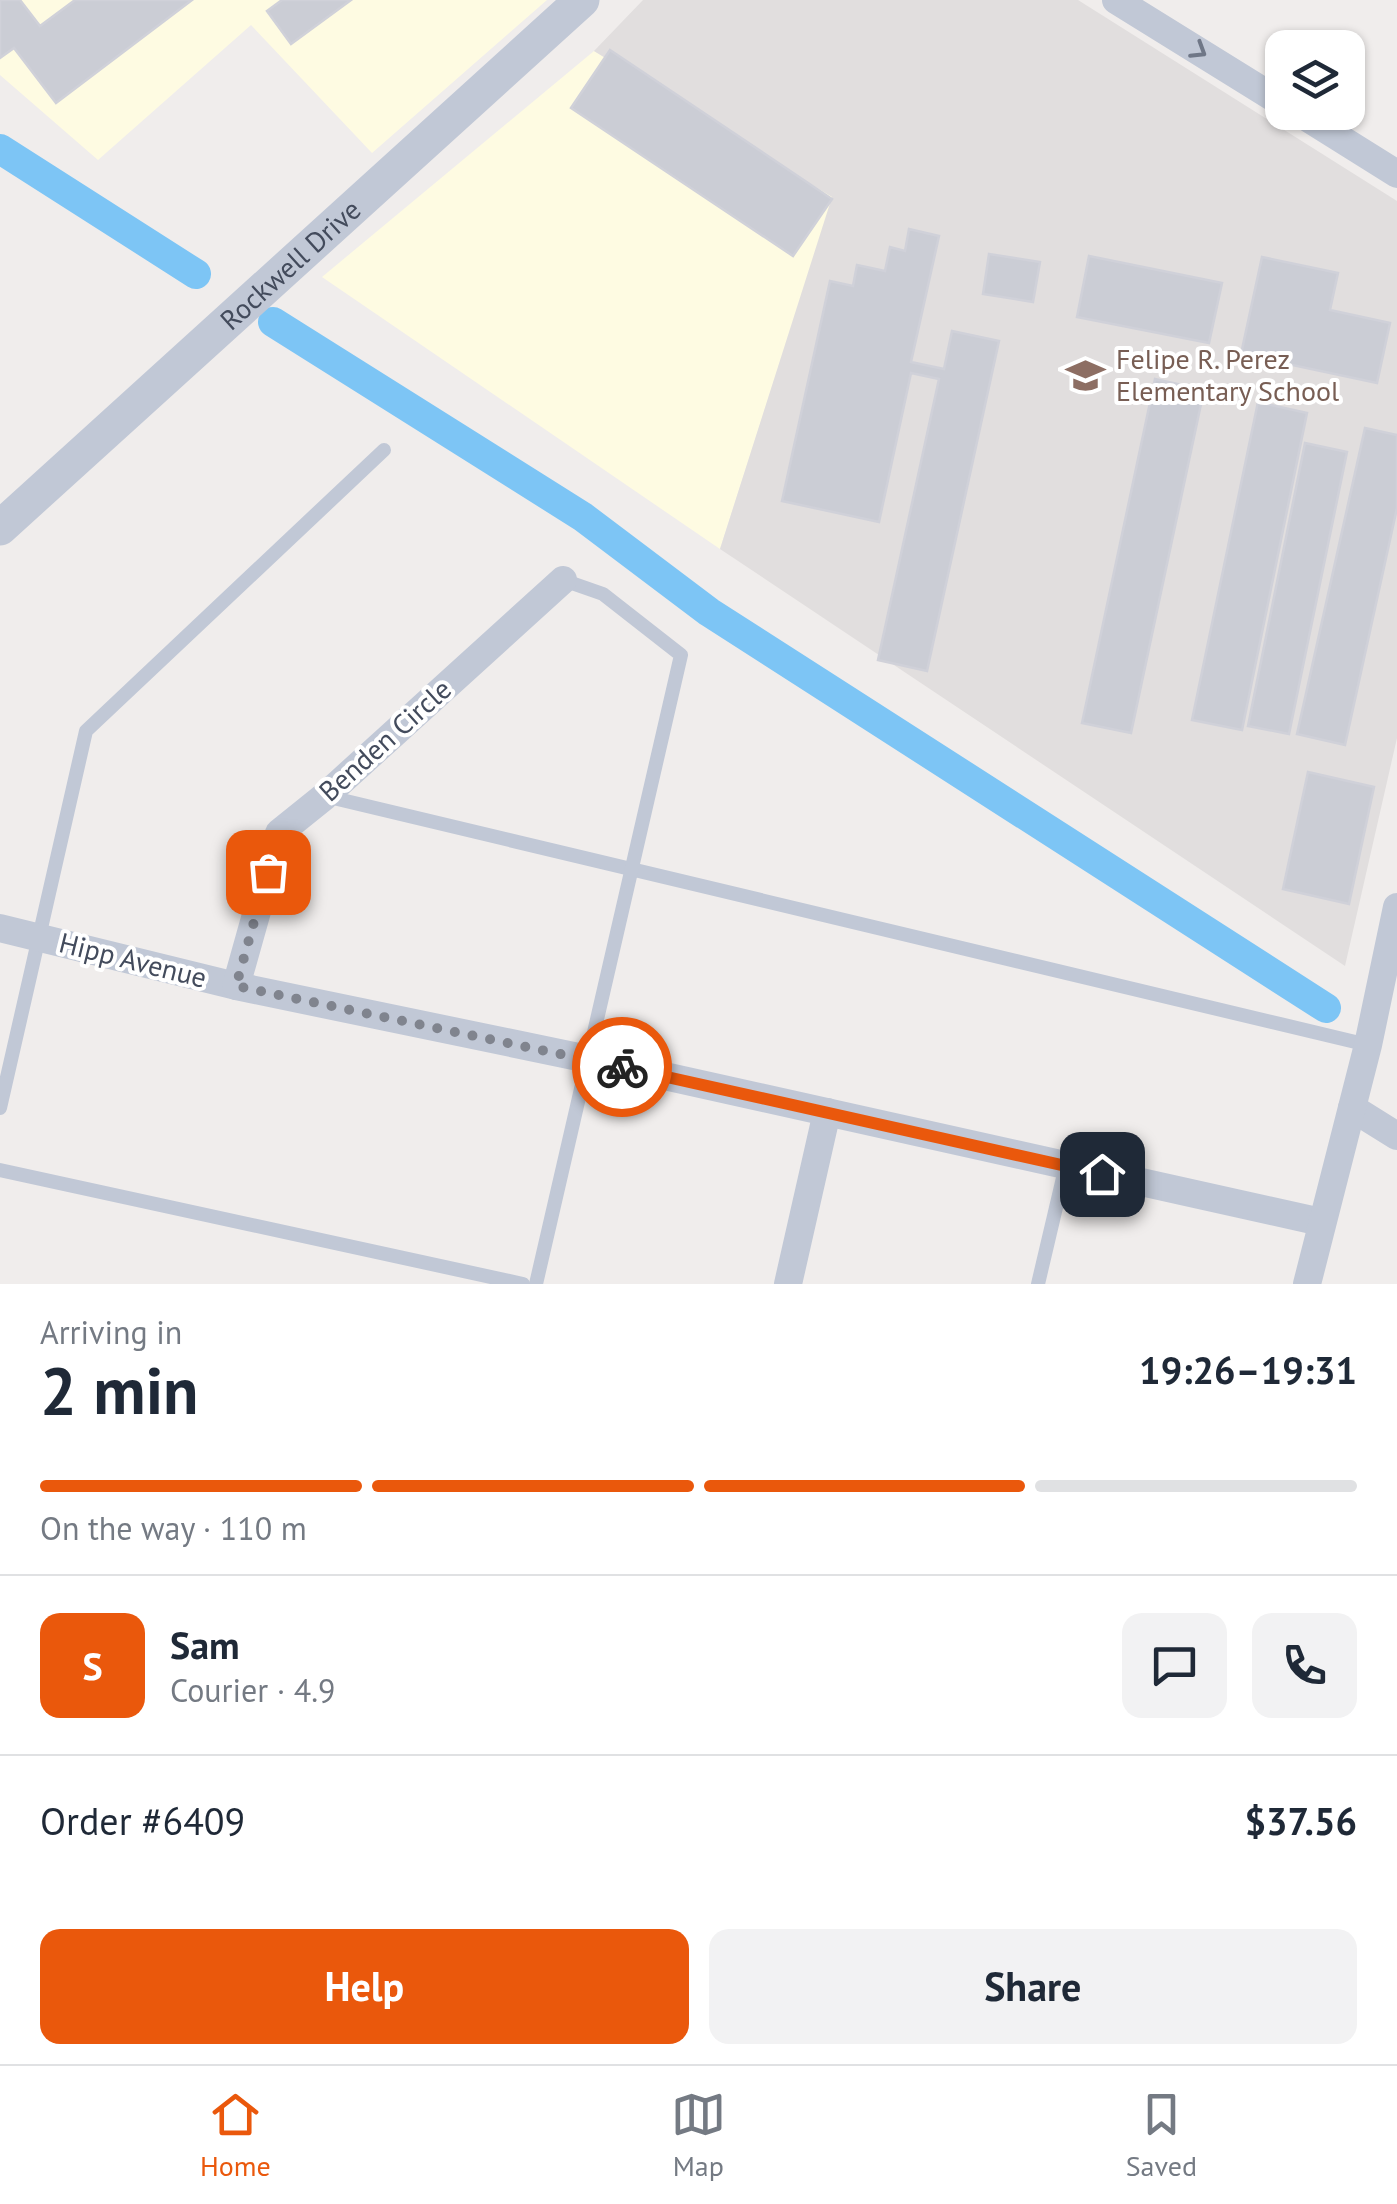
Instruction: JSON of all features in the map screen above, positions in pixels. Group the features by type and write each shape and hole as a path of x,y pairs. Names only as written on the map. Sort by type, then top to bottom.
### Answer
{"street":[{"name":"Rockwell Drive","path":"0,528 582,0"},
{"path":"1116,0 1265,92"},
{"path":"1327,130 1397,174"},
{"name":"Benden Circle","path":"236,986 279,834 562,580"},
{"path":"1308,1284 1368,1045 1397,907"},
{"name":"Hipp Avenue","path":"0,928 236,986 588,1059 1322,1222"},
{"path":"1352,1108 1397,1136"},
{"path":"788,1284 827,1112"}],"lane":[{"path":"0,1108 86,731 384,450"},
{"path":"536,1284 682,655 603,594 562,580"},
{"path":"325,796 1368,1045"},
{"path":"1038,1284 1066,1165"},
{"path":"0,1170 523,1284"}],"shaded area":[{"path":"0,0 547,0 372,153 251,25 98,160 0,75"},
{"name":"Felipe R. Perez Elementary School","path":"643,0 1078,0 1265,118 1265,130 1284,130 1397,201 1397,738 1345,966 720,549 832,197 594,51"},
{"path":"594,51 833,197 720,549 322,277"}],"building":[{"path":"0,0 20,0 40,26 75,0 192,0 56,103 14,48 0,58"},
{"path":"282,0 351,0 291,44 267,11"},
{"path":"610,50 832,199 793,256 571,108"},
{"path":"909,229 939,236 911,362 944,369 952,331 999,341 927,671 878,660 939,379 911,373 879,522 782,501 830,281 853,286 857,265 885,271 890,247 905,251"},
{"path":"989,254 1040,262 1033,302 983,294"},
{"path":"1089,256 1222,283 1209,343 1077,317"},
{"path":"1262,257 1338,273 1330,310 1390,323 1377,383 1241,354"},
{"path":"1155,379 1204,390 1131,733 1082,723"},
{"path":"1258,402 1307,413 1242,730 1192,720"},
{"path":"1365,428 1397,435 1397,508 1345,745 1297,734"},
{"path":"1305,443 1347,452 1289,734 1248,726"},
{"path":"1308,772 1374,787 1349,904 1283,889"}],"waterway":[{"path":"0,149 196,274"},
{"path":"273,322 583,517 709,612 1326,1008"}],"way so far":[{"path":"268,872 236,986 622,1067"}],"place":[{"name":"Felipe R. Perez Elementary School","path":"1086,375"}],"route":[{"path":"622,1067 1102,1174"}]}
